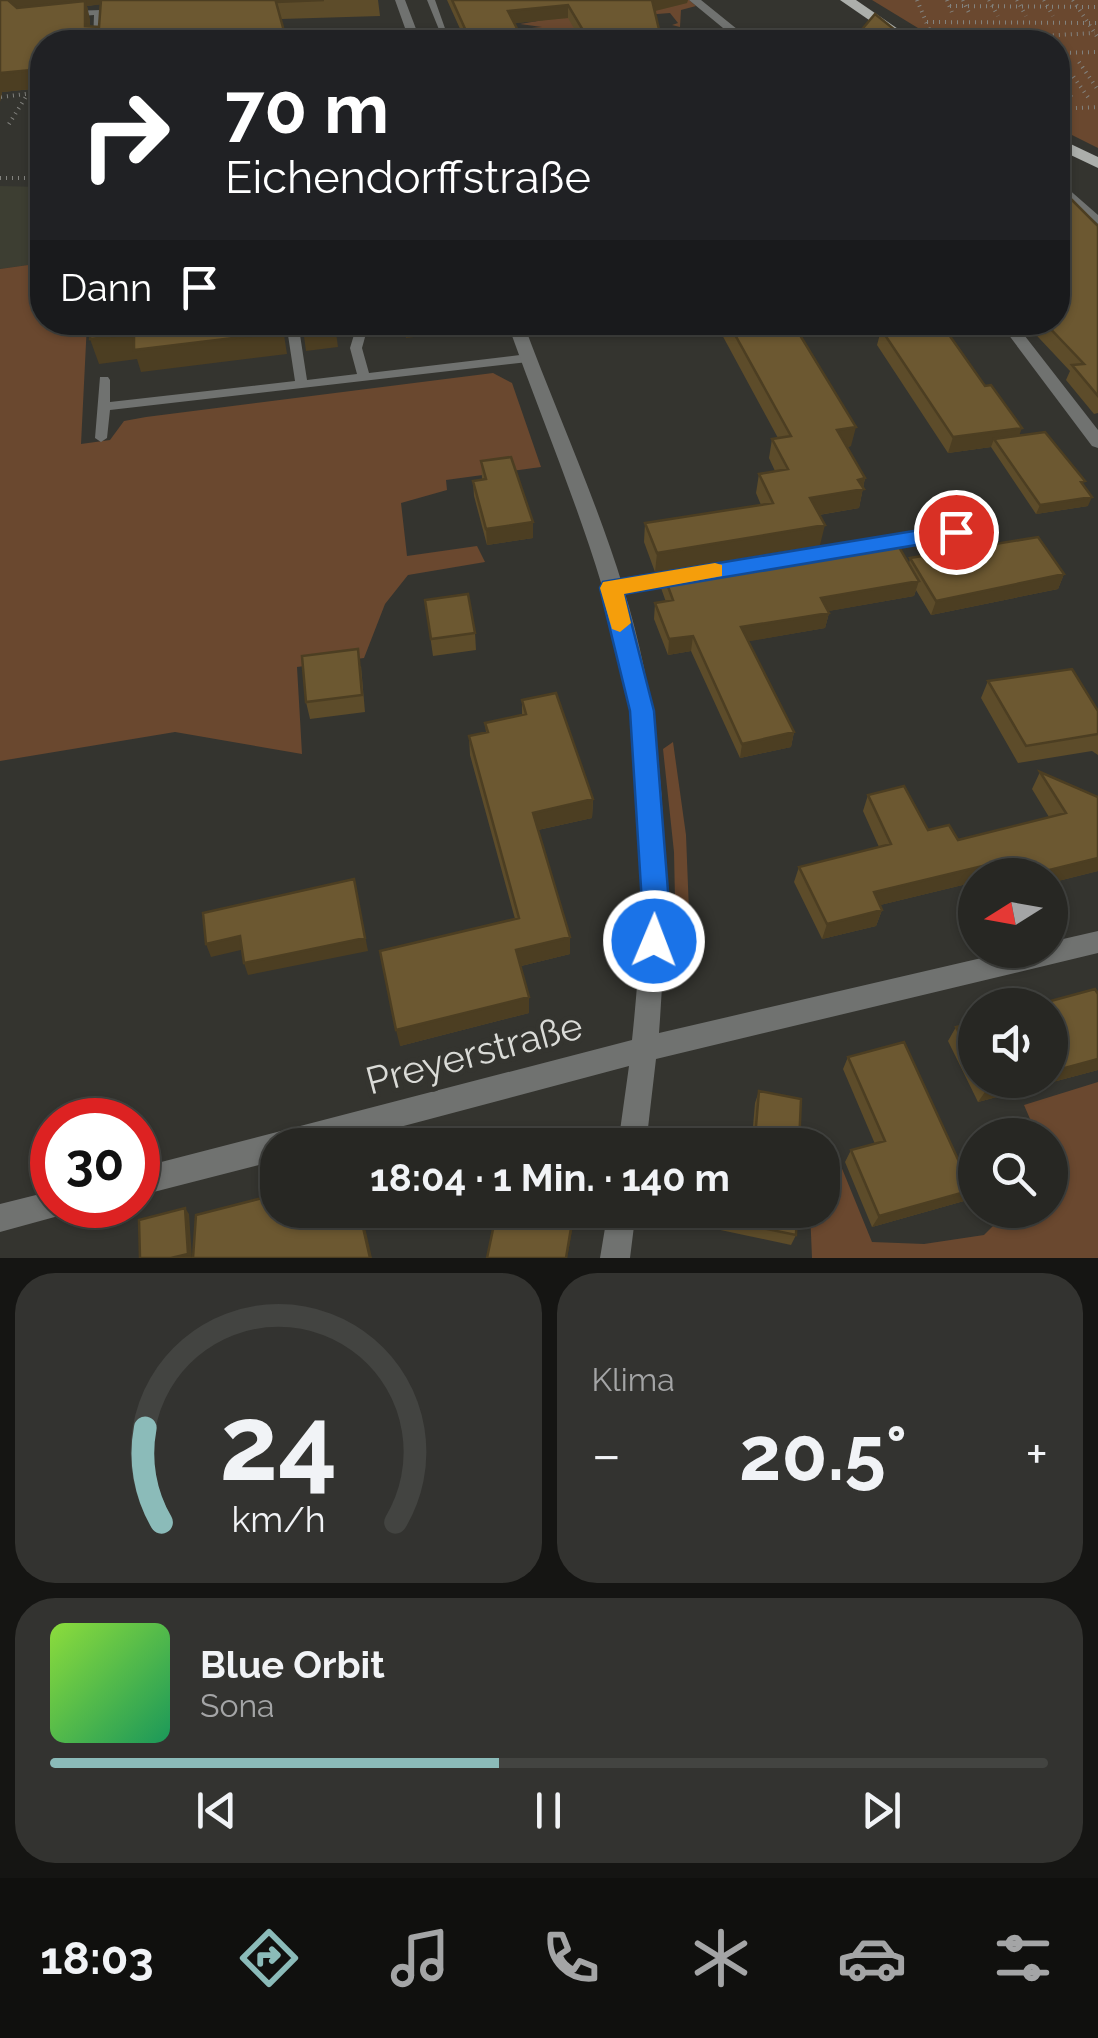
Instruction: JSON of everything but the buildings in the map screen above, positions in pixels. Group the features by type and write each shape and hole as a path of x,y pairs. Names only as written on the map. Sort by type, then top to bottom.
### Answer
{"main road":[{"path":"847,0 892,30"},
{"path":"1070,149 1098,163"}],"street":[{"path":"400,0 411,30"},
{"path":"694,0 732,30"},
{"path":"520,335 611,588 642,711 656,904 646,1049 634,1128"},
{"path":"1016,335 1098,442"},
{"name":"Preyerstraße","path":"344,1128 646,1049 1098,942"},
{"name":"Preyerstraße","path":"160,1176 260,1150"},
{"path":"0,1218 30,1210"},
{"path":"615,1258 619,1228"}],"lane":[{"path":"431,0 443,30"},
{"path":"60,16 111,8"},
{"path":"97,30 98,12"},
{"path":"1070,194 1098,221"},
{"path":"294,335 302,384"},
{"path":"358,335 364,377"},
{"path":"104,408 528,358"},
{"path":"101,438 104,380"},
{"path":"803,556 956,532"},
{"path":"611,588 707,572"}],"path":[{"path":"989,0 998,16"},
{"path":"1017,0 1026,16"},
{"path":"1044,0 1054,16"},
{"path":"1073,0 1096,35"},
{"path":"953,15 948,3 1098,7"},
{"path":"965,3 970,15"},
{"path":"926,22 1098,23"},
{"path":"1070,36 1096,35"},
{"path":"1070,53 1098,52"},
{"path":"1079,62 1098,90"},
{"path":"1070,72 1090,100"},
{"path":"1070,80 1091,80"},
{"path":"9,124 27,94"},
{"path":"1,96 30,94"},
{"path":"1070,95 1074,101"},
{"path":"1070,108 1098,107"},
{"path":"0,178 30,178"}],"shaded area":[{"path":"662,0 689,0 696,6 681,10 680,27 672,25 678,23 670,13 606,18 606,30 510,30 542,27 520,24"},
{"path":"872,0 1098,0 1098,148 1070,134 1070,30 921,30"},
{"path":"0,186 30,187 30,265 0,269"},
{"path":"30,265 30,335 86,335 81,444 110,440 124,421 146,417 493,373 512,383 541,467 446,480 447,490 401,503 407,556 477,546 485,562 408,575 385,604 364,658 297,667 302,754 175,732 0,761 0,269"},
{"path":"673,742 686,835 690,937 676,947 674,852 663,749"},
{"path":"1098,1082 1098,1258 812,1258 811,1228 840,1228 840,1164 872,1242 924,1244 984,1235 991,1228 1068,1228 1068,1118 1030,1118 1024,1105 1047,1098 1068,1098 1068,1091"}],"slow traffic":[{"path":"620,623 611,588 715,571"}],"route":[{"path":"654,941 656,904 642,711 611,588 956,532"}]}
